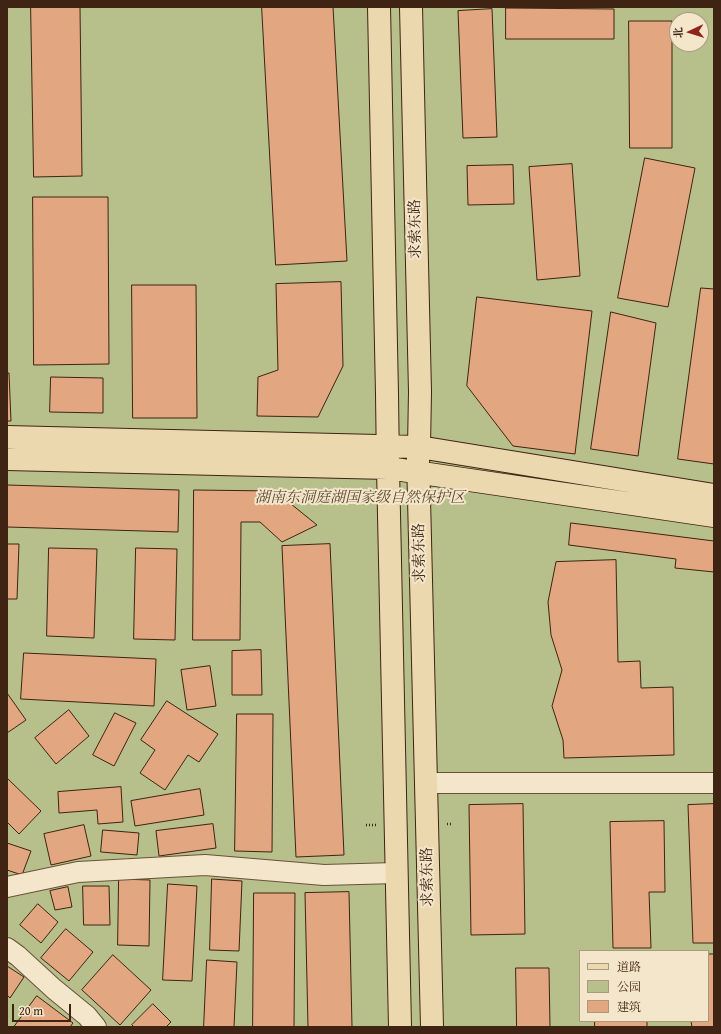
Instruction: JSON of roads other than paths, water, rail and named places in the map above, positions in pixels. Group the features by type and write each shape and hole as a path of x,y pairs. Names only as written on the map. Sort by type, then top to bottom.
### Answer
{"main road":[{"name":"求索东路","path":"379,7 400,1027"},
{"name":"求索东路","path":"411,7 420,392 418,472 432,1027"},
{"path":"7,437 419,446 714,495"},
{"path":"7,459 388,468 714,516"}],"street":[{"path":"426,783 714,783"},
{"path":"7,887 78,872 206,865 324,875 396,873"},
{"path":"7,948 18,956 54,990 87,1016 96,1027"}],"park label":[{"name":"湖南东洞庭湖国家级自然保护区","path":"360,498"}]}
